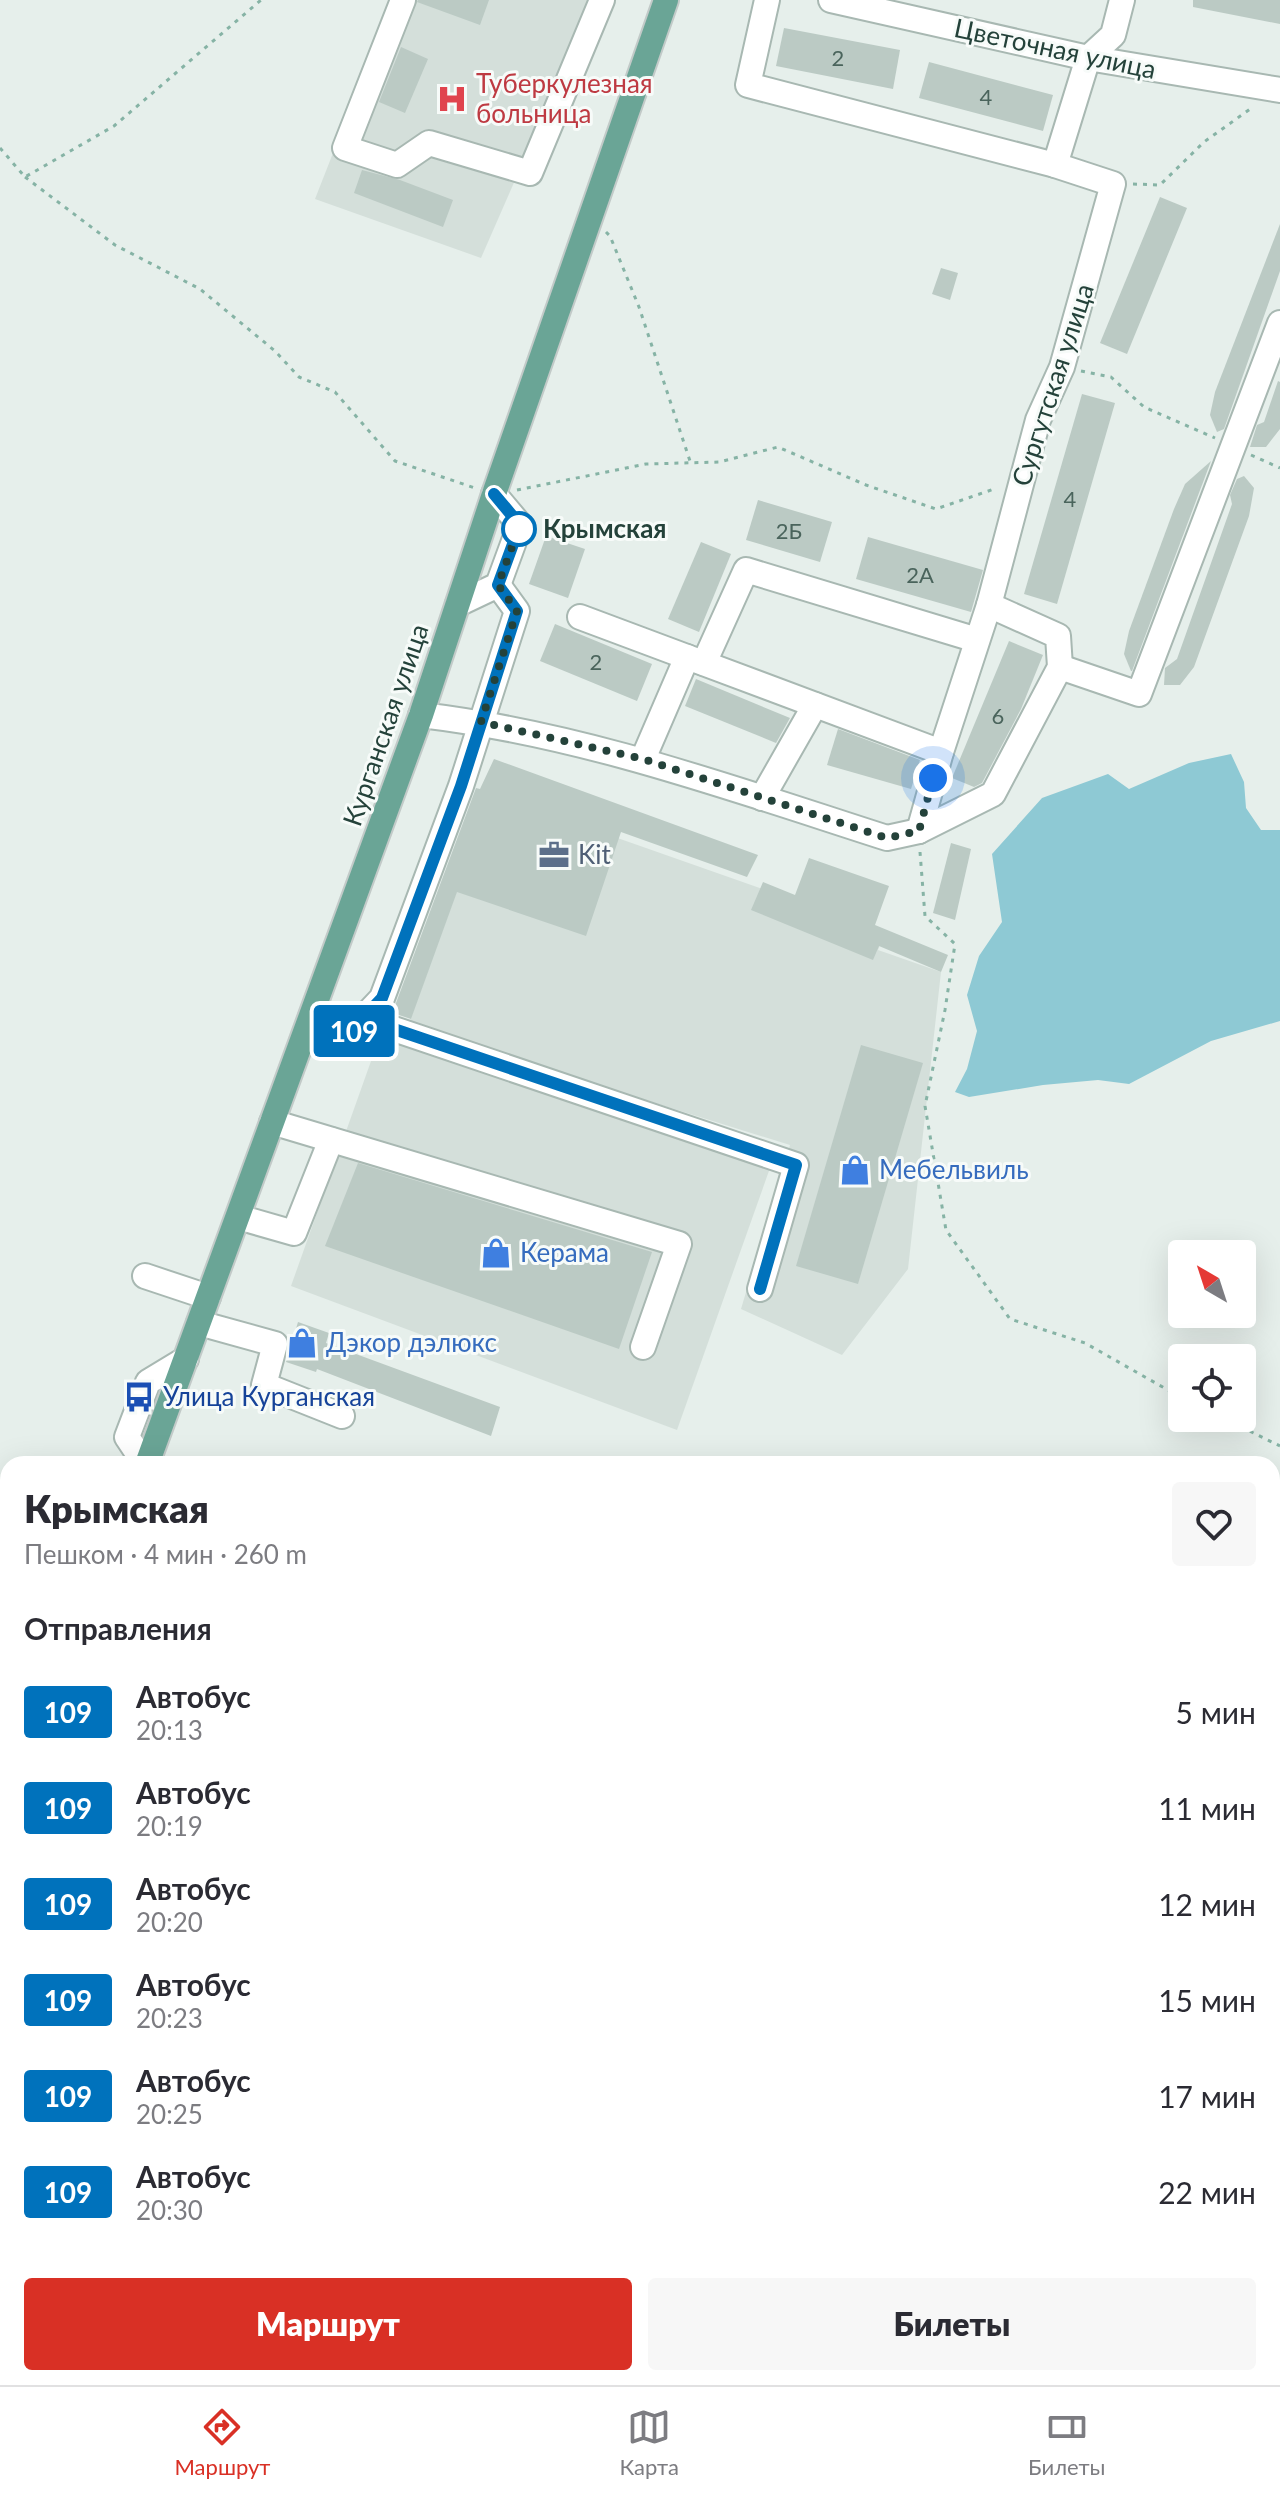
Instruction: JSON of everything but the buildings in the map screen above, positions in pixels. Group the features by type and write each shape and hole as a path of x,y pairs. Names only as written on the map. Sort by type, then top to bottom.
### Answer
{"main road":[{"name":"Курганская улица","path":"149,1456 421,715 494,494 666,0"}],"street":[{"path":"403,0 345,148 397,165 429,143 530,173 602,0"},
{"path":"767,0 748,85 1055,165 1113,184"},
{"name":"Цветочная улица","path":"831,0 1088,58 1276,90"},
{"path":"1055,165 1088,58 1113,35 1122,0"},
{"name":"Сургутская улица","path":"919,831 989,605 1038,420 1062,367 1113,184"},
{"path":"1060,667 1139,694 1280,323"},
{"path":"458,604 498,585 520,525 494,494"},
{"path":"643,759 746,570 977,640"},
{"path":"350,1032 382,998 461,786 517,611 498,585"},
{"path":"421,715 481,722 643,759 887,838 919,831 993,794 1060,667 1058,636 989,605"},
{"path":"580,617 941,752"},
{"path":"762,798 815,705"},
{"path":"311,1017 350,1032 382,1025 796,1165 760,1289"},
{"path":"272,1122 679,1244 643,1347"},
{"path":"238,1217 294,1233 331,1140"},
{"path":"145,1276 208,1297"},
{"path":"199,1323 275,1344 264,1385 342,1416"}],"path":[{"path":"25,177 114,126 261,0"},
{"path":"1113,184 1160,185 1204,142 1276,90"},
{"path":"0,148 25,177 115,245 200,289 275,351 299,377 335,392 395,461 494,494 646,464 719,462 778,447 866,485 936,509 1022,479"},
{"path":"592,219 610,236 639,307 690,463"},
{"path":"1062,367 1111,377 1144,407 1280,468"},
{"path":"919,831 925,916 955,944 925,1106 946,1230 1010,1319 1085,1343 1168,1390"},
{"path":"1252,1432 1280,1446"}],"shaded area":[{"name":"Туберкулезная больница","path":"393,0 594,0 481,258 315,199"},
{"path":"492,794 885,932 878,950 941,972 908,1269 842,1355 741,1309 790,1145 408,1026"},
{"path":"381,1033 770,1168 677,1430 291,1286"}],"water":[{"path":"1231,754 1244,782 1246,808 1261,830 1280,830 1280,1021 1211,1041 1129,1084 1098,1080 969,1097 955,1092 967,1069 977,1031 967,995 979,956 1002,922 992,854 1042,798 1108,774 1129,789 1189,763"}],"bus line":[{"name":"109","path":"494,494 520,525 498,585 517,611 461,786 382,998 350,1032 382,1025 796,1165 760,1289"}],"place":[{"name":"Туберкулезная больница","path":"452,99"},
{"name":"Крымская","path":"519,529"},
{"name":"Kit","path":"554,855"},
{"name":"Мебельвиль","path":"855,1170"},
{"name":"Керама","path":"496,1253"},
{"name":"Дэкор дэлюкс","path":"302,1343"},
{"name":"Улица Курганская","path":"139,1397"}],"route":[{"path":"519,529 520,525 498,585 517,611 481,722 643,759 887,838 919,831 933,778"}]}
